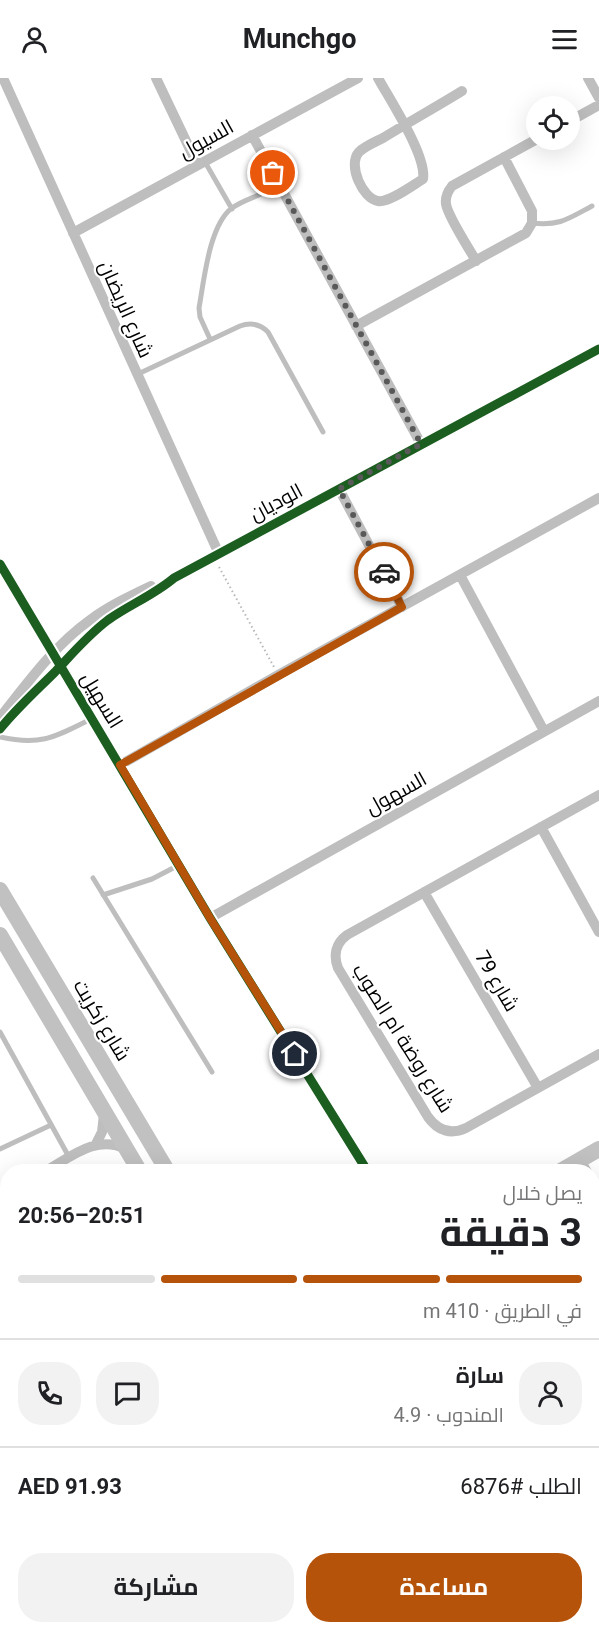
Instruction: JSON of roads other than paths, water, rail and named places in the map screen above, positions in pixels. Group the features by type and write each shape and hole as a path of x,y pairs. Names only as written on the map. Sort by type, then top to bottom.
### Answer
{"street":[{"path":"156,78 200,163"},
{"name":"السيول","path":"73,233 358,78"},
{"path":"378,78 404,125 423,162 424,171 423,179 388,199 378,201 368,196 355,173 354,161 359,152 404,125 462,91"},
{"path":"588,78 599,98"},
{"name":"شارع الريضان","path":"2,80 73,233 216,555"},
{"path":"580,115 599,105"},
{"path":"252,135 421,444"},
{"path":"476,261 447,208 446,196 452,186 526,145"},
{"path":"356,326 526,233 532,223 532,211 504,157"},
{"name":"الوديان","path":"0,729 17,708 90,635 107,621 174,578 599,349"},
{"path":"339,489 402,607"},
{"path":"363,1164 210,918 120,765 599,498"},
{"name":"السهيل","path":"0,564 120,765"},
{"path":"460,575 544,731"},
{"name":"الوديان","path":"0,718 54,653 98,614 151,586 174,578"},
{"name":"السهول","path":"210,918 599,701"},
{"name":"شارع روضة ام الصوب","path":"599,795 342,939 335,956 338,968 428,1117 438,1128 452,1132 460,1131 599,1054"},
{"path":"541,827 599,932"},
{"name":"شارع زكريت","path":"0,890 163,1164"},
{"name":"شارع 79","path":"424,892 538,1088"},
{"path":"0,935 135,1164"},
{"path":"96,1144 102,1132 104,1113"},
{"path":"58,1164 96,1144 114,1144 126,1149"},
{"path":"586,1164 599,1149"}],"lane":[{"path":"200,163 231,209"},
{"path":"210,339 200,317 199,308 214,238 222,220 231,209 261,194"},
{"path":"532,223 549,225 559,223 591,206"},
{"path":"136,375 210,339 246,324 252,324 268,332 323,432"},
{"path":"0,737 26,742 44,740 62,734 92,718"},
{"path":"103,895 152,879 179,865"},
{"path":"93,878 212,1072"},
{"path":"0,1032 69,1158"},
{"path":"0,1149 51,1125"}]}
